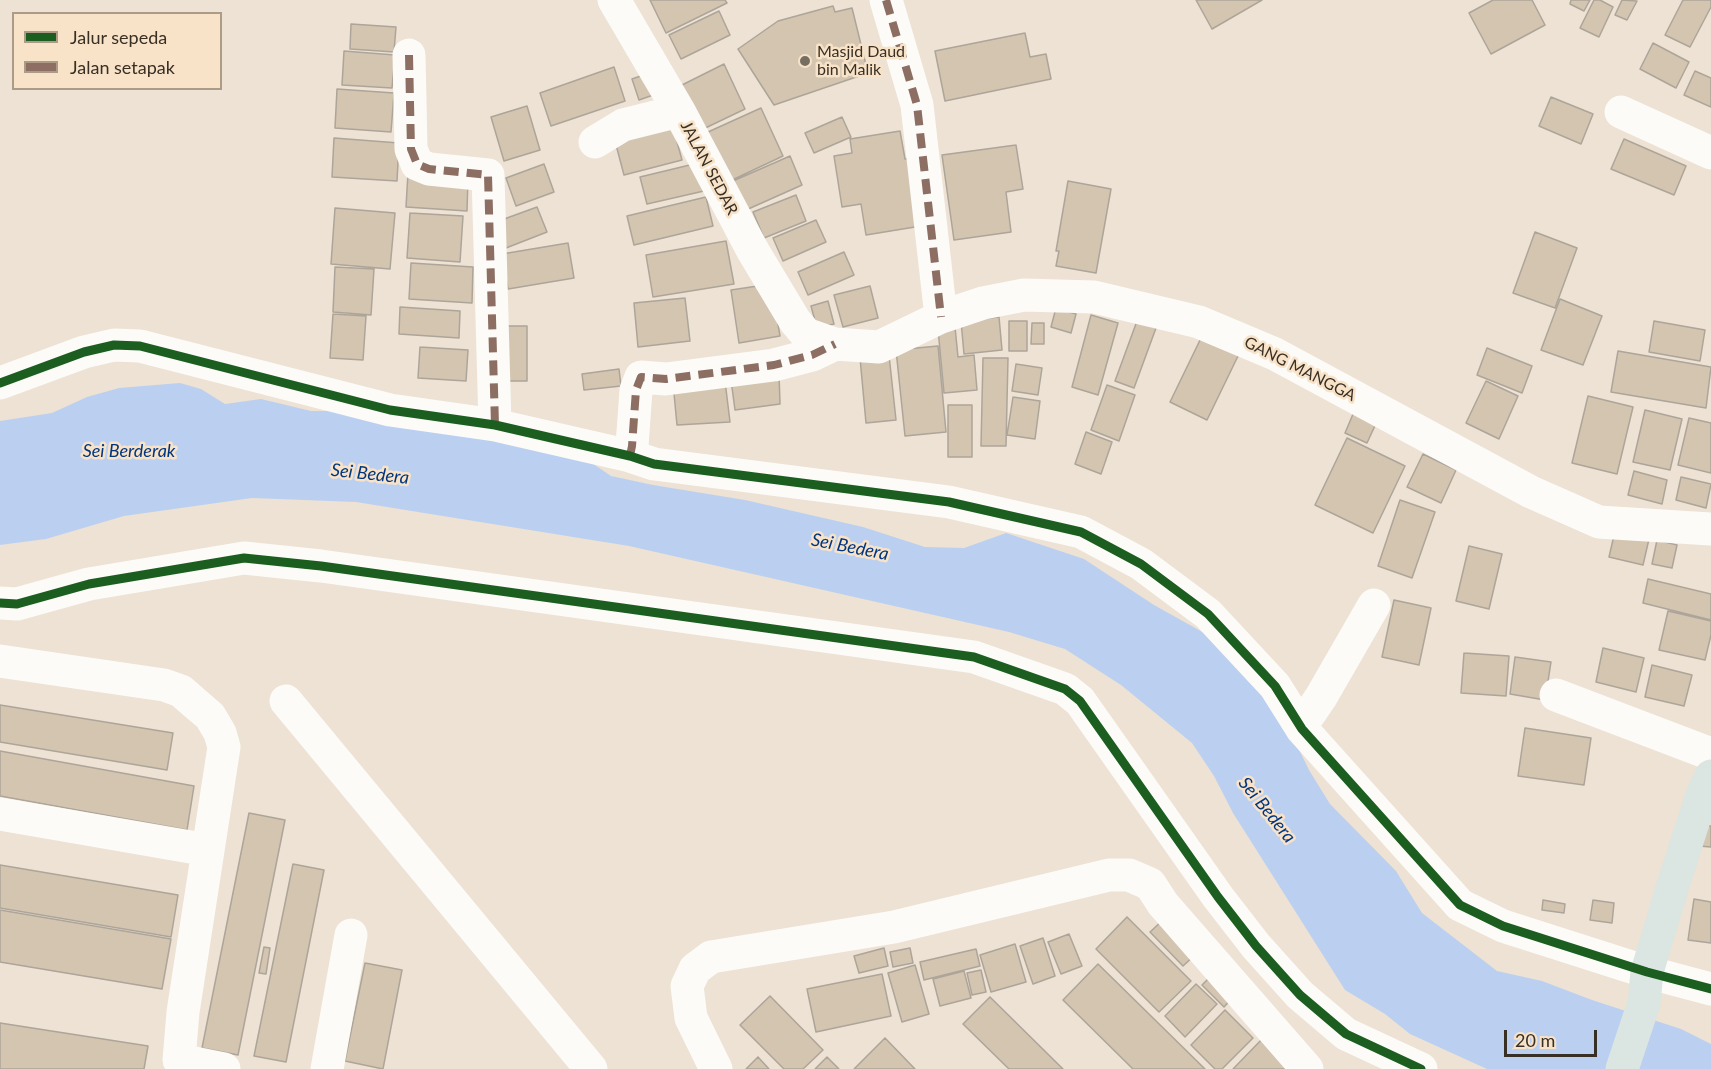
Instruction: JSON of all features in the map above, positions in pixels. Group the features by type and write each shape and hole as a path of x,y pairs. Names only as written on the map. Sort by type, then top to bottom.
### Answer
{"main road":[{"path":"1622,1069 1708,789"}],"street":[{"name":"JALAN SEDAR","path":"614,0 679,111 753,251 795,321 820,339"},
{"path":"886,0 917,105 940,317"},
{"path":"409,55 411,149 417,164 429,169 488,175 495,425"},
{"path":"595,142 623,125 679,111"},
{"path":"1621,112 1711,153"},
{"name":"GANG MANGGA","path":"820,339 879,347 940,317 983,303 1024,295 1094,297 1199,322 1275,354 1531,492 1599,522 1711,529"},
{"path":"630,456 636,390 641,377 666,379 774,365 812,355 820,339"},
{"path":"0,383 84,352 114,345 140,346 390,410 495,425 630,456 654,464 949,502 1081,532 1141,564 1208,614 1275,686 1302,729 1460,905 1646,988 1711,988"},
{"path":"0,603 17,604 89,584 244,558 321,566 974,657 1065,689 1080,701 1218,897 1256,946 1300,995 1346,1034 1421,1069"},
{"path":"1302,729 1374,605"},
{"path":"0,662 164,685 181,691 210,716 220,733 224,747 183,1012 178,1060 224,1069"},
{"path":"1556,695 1711,754"},
{"path":"286,700 591,1069"},
{"path":"0,814 208,850"},
{"path":"716,1069 691,1018 687,986 695,969 711,957 894,927 1109,875 1129,875 1150,884 1163,904 1307,1069"},
{"path":"327,1069 351,935"}],"water":[{"name":"Sei Berderak","path":"180,383 201,389 225,404 261,399 311,411 349,411 570,448 611,476 745,500 863,527 925,547 964,548 1006,533 1084,559 1154,605 1240,653 1266,682 1309,770 1330,804 1396,871 1422,913 1497,971 1542,981 1681,1029 1711,1044 1711,1069 1487,1069 1410,1034 1385,1014 1345,990 1233,813 1214,776 1192,743 1121,685 1065,649 1009,632 629,546 356,502 252,498 124,516 46,539 0,545 0,421 52,413 87,397 119,388"}],"building":[{"path":"650,0 725,0 727,3 666,33"},
{"path":"1196,0 1262,0 1212,29"},
{"path":"1493,0 1532,0 1545,25 1491,54 1469,13"},
{"path":"1571,0 1590,0 1584,11 1570,4"},
{"path":"1594,0 1600,0 1613,7 1599,37 1580,28"},
{"path":"1622,0 1637,1 1627,20 1615,15"},
{"path":"1683,0 1711,0 1711,7 1690,47 1665,35"},
{"name":"Masjid Daud bin Malik","path":"833,6 835,12 852,8 868,73 774,105 738,49 778,21"},
{"path":"719,11 730,35 681,59 669,35"},
{"path":"351,24 396,27 394,52 350,49"},
{"path":"1025,33 1030,57 1046,54 1051,79 945,101 935,51"},
{"path":"1653,43 1689,62 1676,88 1640,69"},
{"path":"344,51 395,55 392,88 342,85"},
{"path":"724,64 745,109 697,132 676,88"},
{"path":"614,67 625,101 551,126 540,93"},
{"path":"1695,71 1711,78 1711,107 1684,95"},
{"path":"652,72 659,93 639,100 632,79"},
{"path":"337,89 394,93 391,132 335,128"},
{"path":"1551,97 1593,114 1581,144 1539,126"},
{"path":"527,106 540,150 504,161 491,117"},
{"path":"761,108 783,156 730,181 708,132"},
{"path":"842,117 851,137 814,153 805,133"},
{"path":"673,127 682,160 624,175 615,141"},
{"path":"900,131 905,159 910,159 921,226 866,235 861,204 842,207 834,156 852,153 850,139"},
{"path":"334,138 399,143 397,181 332,177"},
{"path":"1624,139 1686,166 1674,195 1611,169"},
{"path":"1016,145 1023,189 1006,192 1011,232 954,240 942,155"},
{"path":"790,156 802,185 746,210 733,181"},
{"path":"698,163 704,191 647,204 640,177"},
{"path":"544,164 554,192 516,206 506,178"},
{"path":"408,173 468,177 467,211 406,207"},
{"path":"1068,181 1111,189 1096,273 1056,266 1059,251 1056,251"},
{"path":"796,195 806,221 764,238 753,212"},
{"path":"706,197 713,226 634,245 627,216"},
{"path":"537,207 547,232 506,248 496,222"},
{"path":"335,208 395,213 390,269 331,264"},
{"path":"410,213 463,216 460,262 407,258"},
{"path":"816,220 826,242 783,261 773,238"},
{"path":"1535,232 1577,248 1555,308 1513,293"},
{"path":"726,241 734,284 653,297 646,255"},
{"path":"568,243 574,278 508,289 502,254"},
{"path":"844,252 854,275 808,295 798,272"},
{"path":"411,263 473,267 472,303 409,299"},
{"path":"335,267 374,269 371,315 333,312"},
{"path":"771,284 780,336 739,343 731,290"},
{"path":"870,286 878,318 843,327 834,295"},
{"path":"685,298 690,341 638,347 634,303"},
{"path":"1560,299 1602,316 1583,365 1541,350"},
{"path":"828,301 834,324 817,328 811,306"},
{"path":"400,307 460,311 459,338 399,334"},
{"path":"1056,308 1076,314 1071,333 1051,327"},
{"path":"333,314 366,316 363,360 330,358"},
{"path":"1091,315 1118,323 1098,395 1072,387"},
{"path":"999,317 1002,350 964,354 961,321"},
{"path":"1009,321 1027,321 1027,351 1009,351"},
{"path":"1137,321 1156,328 1134,388 1115,381"},
{"path":"1654,321 1705,330 1700,361 1649,352"},
{"path":"1032,323 1044,323 1044,344 1031,344"},
{"path":"497,326 527,326 527,381 497,381"},
{"path":"955,327 958,357 974,355 977,390 944,393 938,329"},
{"path":"1202,336 1239,354 1207,420 1170,402"},
{"path":"938,346 946,432 905,436 896,350"},
{"path":"420,347 468,350 466,381 418,378"},
{"path":"1487,348 1532,366 1522,393 1477,375"},
{"path":"1618,351 1711,367 1706,408 1611,392"},
{"path":"889,355 896,420 866,423 860,358"},
{"path":"983,358 1008,358 1006,446 981,446"},
{"path":"1016,364 1042,368 1038,395 1012,391"},
{"path":"619,369 621,386 584,390 582,374"},
{"path":"779,374 780,404 735,410 731,380"},
{"path":"725,381 730,422 677,425 673,383"},
{"path":"1486,381 1518,396 1499,439 1466,423"},
{"path":"1107,385 1135,395 1119,441 1091,430"},
{"path":"1588,396 1633,407 1617,474 1572,463"},
{"path":"1013,397 1040,401 1035,439 1007,435"},
{"path":"948,405 972,405 972,457 948,457"},
{"path":"1356,407 1379,417 1367,443 1345,433"},
{"path":"1645,410 1682,419 1670,470 1633,462"},
{"path":"1689,418 1711,423 1711,473 1678,465"},
{"path":"1086,432 1112,442 1101,474 1075,464"},
{"path":"1347,438 1405,466 1373,533 1315,505"},
{"path":"1423,454 1456,470 1441,503 1407,487"},
{"path":"1634,471 1667,480 1662,504 1628,495"},
{"path":"1681,477 1711,484 1706,508 1676,500"},
{"path":"1400,500 1435,512 1412,578 1378,566"},
{"path":"1615,531 1649,539 1643,565 1609,557"},
{"path":"1657,540 1677,545 1672,568 1652,564"},
{"path":"1469,546 1502,554 1489,609 1456,601"},
{"path":"1648,579 1711,594 1711,620 1643,603"},
{"path":"1394,600 1431,608 1419,665 1382,657"},
{"path":"1668,611 1711,621 1711,635 1705,660 1659,650"},
{"path":"1603,648 1644,658 1636,692 1596,682"},
{"path":"1464,653 1509,656 1506,696 1461,693"},
{"path":"1515,657 1551,662 1545,700 1510,694"},
{"path":"1652,665 1692,675 1684,706 1645,697"},
{"path":"0,705 173,733 167,770 0,742"},
{"path":"1525,728 1591,738 1584,785 1518,776"},
{"path":"0,751 194,786 187,830 0,796"},
{"path":"249,813 285,820 238,1055 202,1048"},
{"path":"1702,825 1711,826 1711,847 1699,846"},
{"path":"293,864 324,870 286,1062 254,1056"},
{"path":"0,865 178,895 171,937 0,908"},
{"path":"1694,899 1711,902 1711,943 1688,940"},
{"path":"1543,900 1565,904 1564,913 1542,910"},
{"path":"1593,900 1614,903 1612,923 1590,920"},
{"path":"0,910 171,939 162,989 0,962"},
{"path":"1127,917 1191,981 1159,1012 1096,949"},
{"path":"1164,919 1197,953 1183,966 1150,932"},
{"path":"1069,934 1082,966 1061,974 1048,942"},
{"path":"1043,938 1055,976 1033,984 1020,946"},
{"path":"1015,944 1026,982 991,992 980,955"},
{"path":"264,947 270,948 266,974 259,973"},
{"path":"884,948 888,966 859,973 854,956"},
{"path":"910,948 913,963 893,967 890,952"},
{"path":"976,949 980,966 924,980 920,962"},
{"path":"365,963 402,970 383,1069 345,1061"},
{"path":"1098,964 1205,1069 1133,1069 1063,1000"},
{"path":"915,965 929,1014 902,1022 888,973"},
{"path":"981,970 986,992 972,995 967,973"},
{"path":"964,971 971,998 940,1006 933,979"},
{"path":"1215,972 1236,994 1224,1007 1202,985"},
{"path":"882,974 891,1016 816,1032 807,989"},
{"path":"1196,984 1217,1004 1185,1037 1165,1016"},
{"path":"770,996 823,1050 803,1069 784,1069 740,1025"},
{"path":"990,997 1063,1069 1009,1069 963,1024"},
{"path":"1225,1010 1253,1038 1222,1069 1215,1069 1191,1045"},
{"path":"0,1023 148,1046 144,1069 0,1069"},
{"path":"1265,1036 1294,1069 1233,1069"},
{"path":"885,1038 915,1069 854,1069"},
{"path":"758,1057 769,1069 746,1069"},
{"path":"827,1057 839,1069 815,1069"}],"marked path":[{"path":"886,0 917,105 941,317"},
{"path":"409,55 411,149 417,164 429,169 488,175 495,425"},
{"path":"630,456 636,390 641,377 666,379 774,365 812,355 835,344"}],"cycle path":[{"path":"0,383 84,352 114,345 140,346 390,410 495,425 630,456 654,464 949,502 1081,532 1141,564 1208,614 1275,686 1302,729 1460,905 1503,926 1647,972 1711,989"},
{"path":"0,603 17,604 89,584 244,558 321,566 974,657 1065,689 1080,701 1218,897 1256,946 1300,995 1346,1034 1421,1069"}],"place":[{"name":"Masjid Daud bin Malik","path":"805,61"}],"water label":[{"name":"Sei Bedera","path":"370,474"},
{"name":"Sei Bedera","path":"850,547"},
{"name":"Sei Bedera","path":"1267,810"}]}
